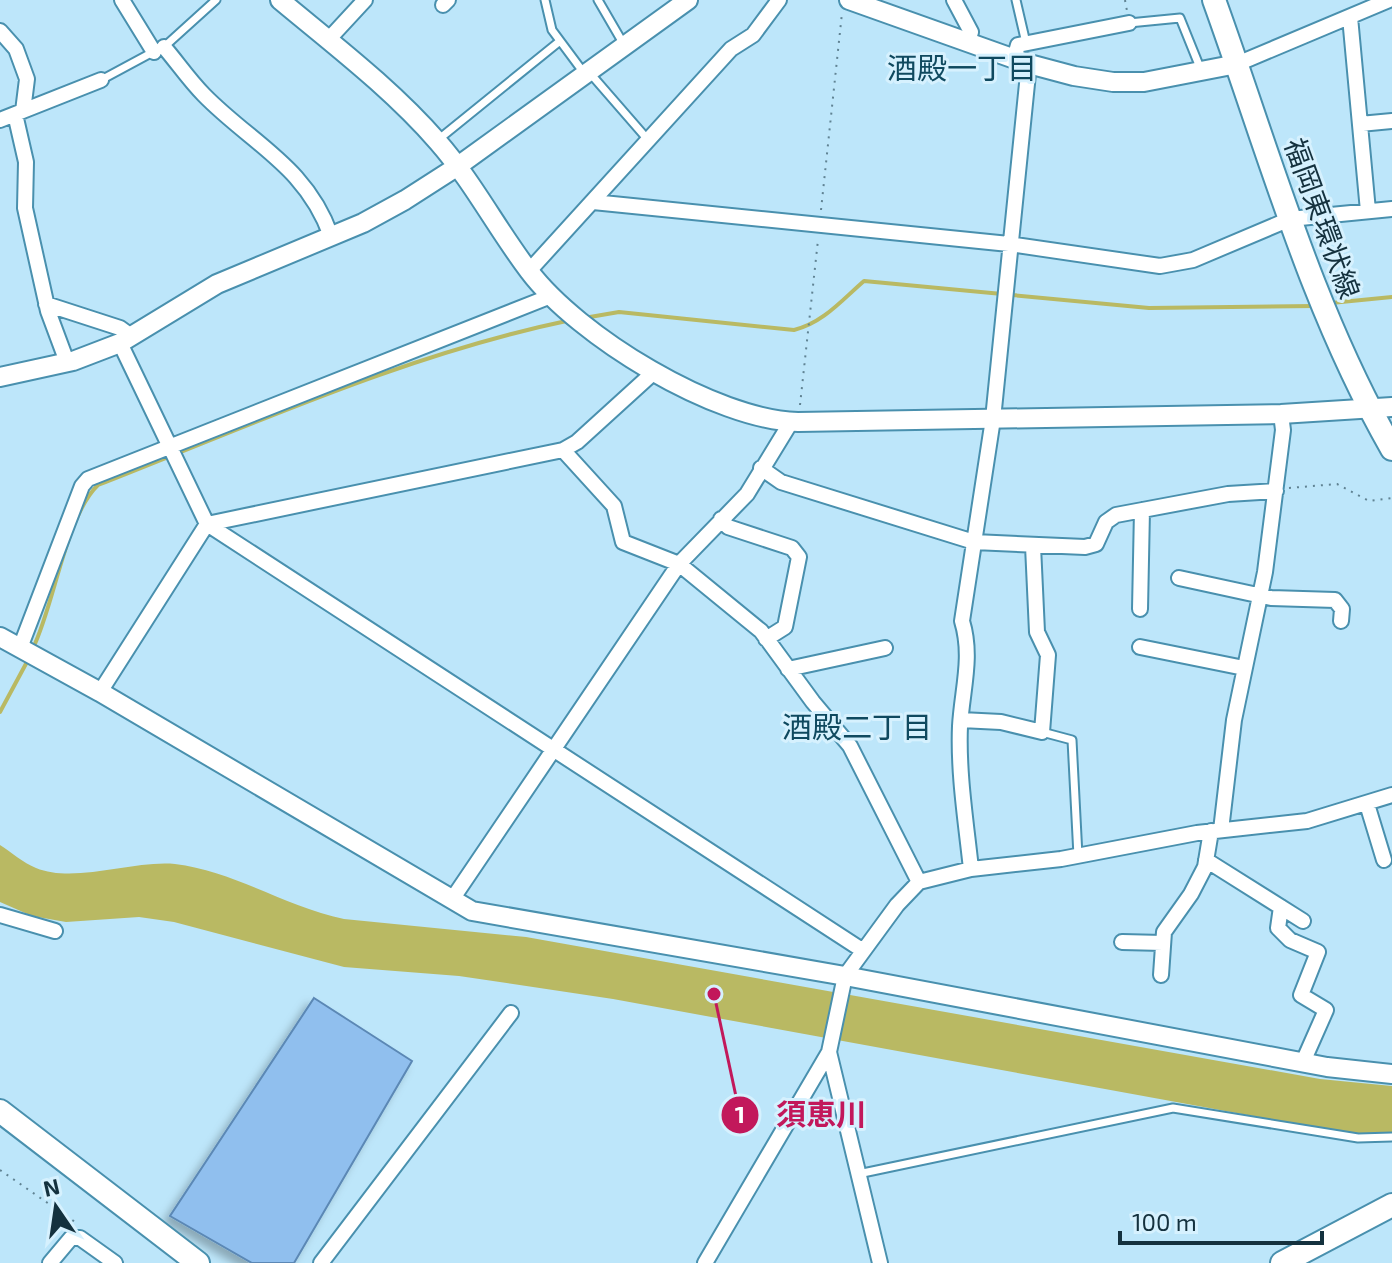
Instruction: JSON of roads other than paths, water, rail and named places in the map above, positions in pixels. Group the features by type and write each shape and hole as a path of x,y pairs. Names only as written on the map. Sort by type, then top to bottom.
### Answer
{"main road":[{"name":"福岡東環状線","path":"1214,0 1312,286 1369,408 1392,449"},
{"path":"0,1111 198,1263"},
{"path":"1282,1263 1392,1205"}],"street":[{"path":"122,0 159,49 203,94 290,167 313,197 331,236"},
{"path":"280,0 400,102 437,140 529,271 551,296 576,319 654,372 715,401 794,422 1281,414 1392,407"},
{"path":"328,40 365,0"},
{"path":"0,377 67,362 125,339 217,284 331,236 405,200 458,166 688,0"},
{"path":"529,271 731,49 753,35 779,0"},
{"path":"954,0 971,32 968,42"},
{"path":"846,3 890,7 1021,62 1113,82 1144,82 1237,64 1389,0"},
{"path":"1350,17 1368,211"},
{"path":"971,869 963,789 961,720 967,686 967,641 962,621 993,419 1009,244 1021,62 1018,45 1129,23"},
{"path":"0,31 16,49 27,79 19,112 26,162 25,208 46,304 67,362"},
{"path":"0,120 101,80"},
{"path":"1360,124 1392,121"},
{"path":"593,202 1009,244 1160,266 1193,260 1290,219 1392,209"},
{"path":"20,648 82,486 88,479 551,296"},
{"path":"46,304 120,328 169,448 207,524 862,950"},
{"path":"100,692 207,524 563,450 577,442 654,372"},
{"path":"1161,975 1167,923 1191,894 1216,831 1244,668 1260,596 1276,491 1283,430 1281,414"},
{"path":"453,898 679,564 747,494 761,468 794,422"},
{"path":"563,450 614,506 623,542 679,564 761,631 850,746 919,882"},
{"path":"761,468 781,482 974,542 1033,546 1096,544 1106,522 1116,515 1228,494 1276,491"},
{"path":"1140,609 1142,510"},
{"path":"721,519 728,527 792,548 799,557 785,627 766,639"},
{"path":"961,720 1001,722 1042,732 1048,655 1037,632 1033,546"},
{"path":"1179,578 1260,596 1335,600 1342,609 1341,621"},
{"path":"0,637 100,692 472,911 843,982 1303,1062 1392,1074"},
{"path":"1140,647 1244,668"},
{"path":"788,669 885,648"},
{"path":"705,1263 830,1047 843,982 862,950 919,882 971,869 1078,856 1216,831 1307,821 1392,795"},
{"path":"1367,804 1384,860"},
{"path":"1206,860 1303,921"},
{"path":"1281,907 1278,928 1290,940 1318,952 1301,995 1326,1010 1303,1062"},
{"path":"0,915 55,931"},
{"path":"1122,942 1163,943"},
{"path":"321,1263 511,1013"},
{"path":"830,1047 880,1263"},
{"path":"50,1263 71,1238 80,1238 115,1263"}],"lane":[{"path":"101,80 159,49 216,0"},
{"path":"545,0 552,30 560,41 649,141"},
{"path":"598,0 624,44"},
{"path":"1016,0 1026,43"},
{"path":"1129,23 1180,18 1201,72"},
{"path":"437,140 560,41"},
{"path":"1042,732 1072,740 1078,856"},
{"path":"858,1174 1173,1108 1358,1138 1392,1137"}],"waterway":[{"path":"584,318 619,312 794,330 823,316 864,281 1149,308 1314,306"},
{"path":"1331,303 1392,297"},
{"path":"33,648 77,517 98,485 390,371 510,334 571,320"},
{"path":"0,712 28,660"}],"place":[{"name":"須恵川","path":"714,994"}],"district":[{"name":"酒殿一丁目","path":"962,67"},
{"name":"酒殿二丁目","path":"857,726"}]}
